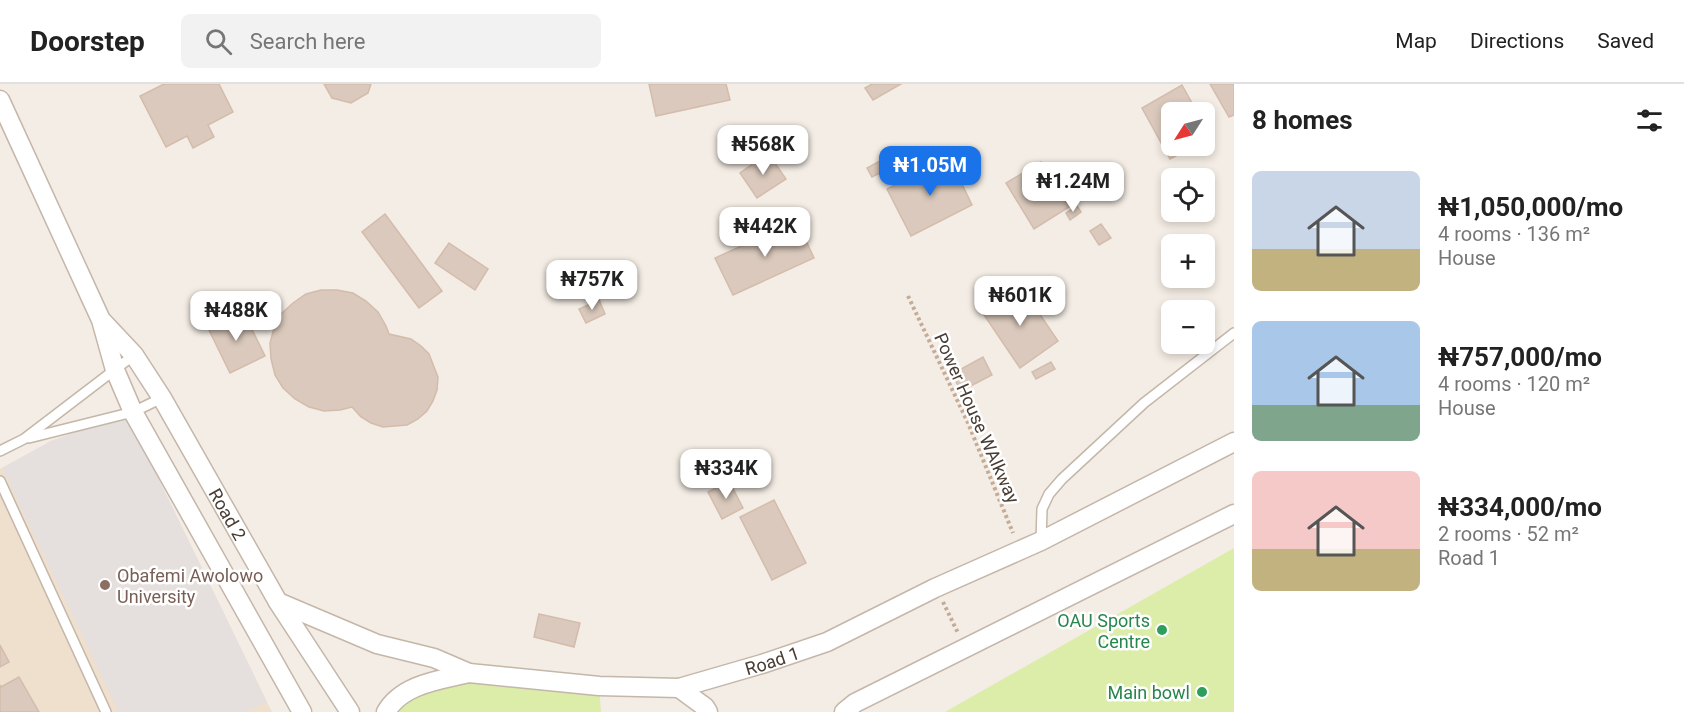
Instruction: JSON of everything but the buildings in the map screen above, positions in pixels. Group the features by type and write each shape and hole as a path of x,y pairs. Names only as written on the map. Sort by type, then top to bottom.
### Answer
{"street":[{"name":"Road 2","path":"0,100 101,320 115,370 133,412 302,712"},
{"name":"Road 2","path":"101,320 134,355 162,398 278,602 350,712"},
{"name":"Road 1","path":"278,602 377,644 434,658 469,673 600,686 679,688 827,642 935,588 1041,541 1234,442"},
{"path":"844,712 855,703 1234,514"},
{"path":"386,712 391,703 410,689 469,673"},
{"path":"679,688 705,706 708,712"}],"lane":[{"path":"1041,541 1042,509 1049,494 1062,479 1144,403 1234,333"},
{"path":"0,451 24,439 134,355"},
{"path":"24,439 133,412 162,398"},
{"path":"0,481 106,712"}],"path":[{"name":"Power House WAlkway","path":"908,296 968,423 1020,551"},
{"path":"935,588 966,648"}],"shaded area":[{"name":"Obafemi Awolowo University","path":"127,414 272,712 0,712 0,469 51,441"},
{"name":"Obafemi Awolowo University","path":"127,414 267,702 245,712 119,712 2,468 51,441"}],"green space":[{"name":"OAU Sports Centre","path":"1234,548 1234,712 945,712"},
{"path":"469,673 599,686 601,712 386,712 391,703"}],"place":[{"name":"Obafemi Awolowo University","path":"105,585"},
{"name":"OAU Sports Centre","path":"1162,630"},
{"name":"Main bowl","path":"1202,692"}]}
